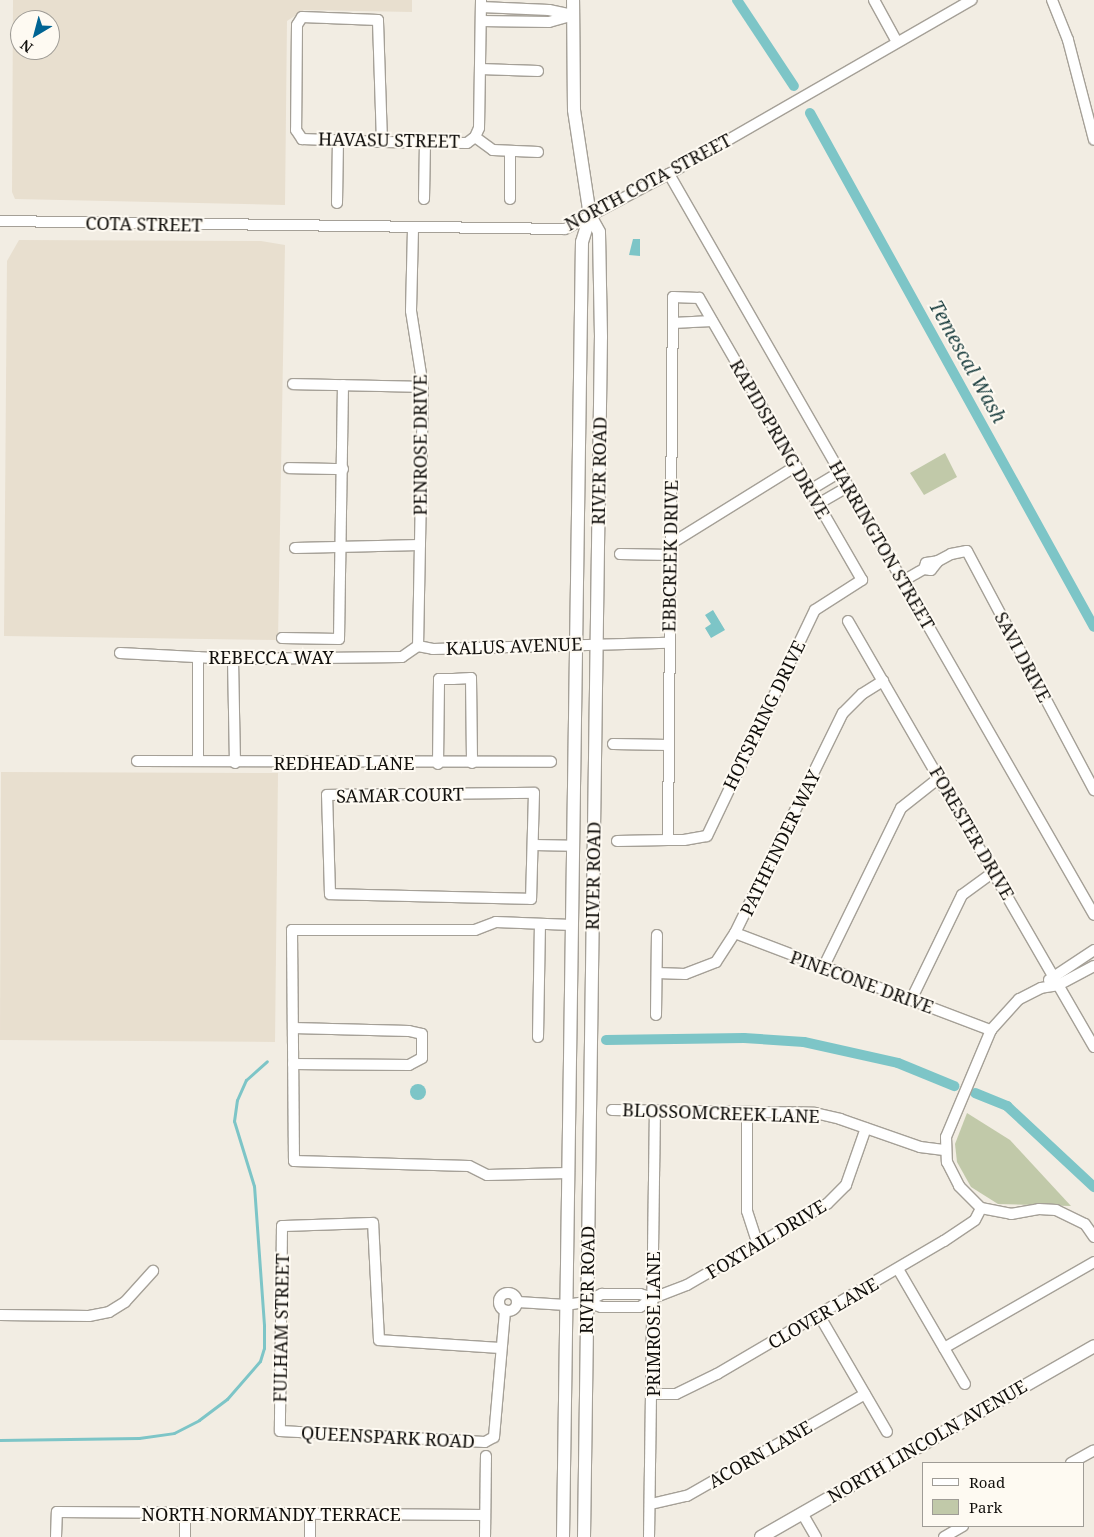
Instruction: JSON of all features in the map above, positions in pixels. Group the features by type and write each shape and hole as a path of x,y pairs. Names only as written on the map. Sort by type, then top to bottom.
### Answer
{"main road":[{"name":"RIVER ROAD","path":"573,0 574,110 590,216 599,232 601,337 584,1537"},
{"name":"RIVER ROAD","path":"563,1537 582,242 590,216"},
{"name":"NORTH LINCOLN AVENUE","path":"761,1537 1094,1346"}],"street":[{"path":"874,0 897,42"},
{"name":"NORTH COTA STREET","path":"288,227 565,229 670,174 972,0"},
{"path":"1052,0 1068,40 1094,140"},
{"path":"538,152 493,150 476,137 479,128 481,4 549,10 573,16"},
{"path":"481,21 549,22 573,16"},
{"name":"HAVASU STREET","path":"382,142 378,20 302,17 297,25 296,130 302,139 338,141 382,142 425,142 467,143 476,137"},
{"path":"480,69 538,71"},
{"path":"337,203 338,141"},
{"path":"424,199 425,142"},
{"path":"510,151 510,200"},
{"name":"HARRINGTON STREET","path":"670,174 1094,915"},
{"name":"COTA STREET","path":"0,220 288,227"},
{"name":"PENROSE DRIVE","path":"413,229 411,311 423,387 418,646"},
{"name":"EBBCREEK DRIVE","path":"668,840 668,643 672,543 674,297 699,298"},
{"name":"RAPIDSPRING DRIVE","path":"699,298 862,580"},
{"path":"673,323 712,321"},
{"path":"293,384 423,387"},
{"path":"282,638 339,638 342,547 343,385"},
{"path":"672,543 796,466"},
{"path":"289,468 343,469"},
{"path":"810,490 840,472"},
{"path":"818,504 848,487"},
{"path":"295,548 420,545"},
{"name":"SAVI DRIVE","path":"903,581 924,569 926,563 938,561 951,554 967,551 1094,790"},
{"path":"620,554 671,554"},
{"name":"HOTSPRING DRIVE","path":"668,840 707,836 815,610 862,580"},
{"name":"FORESTER DRIVE","path":"848,621 1094,1047"},
{"name":"KALUS AVENUE","path":"418,646 433,649 596,643 668,643"},
{"name":"REBECCA WAY","path":"120,653 233,659 402,657 418,646"},
{"path":"198,657 198,761"},
{"path":"233,659 235,763"},
{"path":"438,764 439,679 470,678 472,763"},
{"name":"PATHFINDER WAY","path":"657,973 685,974 716,962 735,933 843,713 862,694 883,681"},
{"path":"613,744 668,745"},
{"name":"REDHEAD LANE","path":"137,761 438,764 551,762"},
{"path":"823,968 901,808 939,778"},
{"name":"SAMAR COURT","path":"534,793 534,845 531,899 330,894 327,795 534,793"},
{"path":"617,841 668,840"},
{"path":"534,845 573,846"},
{"path":"911,1000 962,894 994,872"},
{"path":"568,1173 487,1175 469,1166 294,1160 292,930 475,930 496,922 572,925"},
{"path":"538,1037 540,924"},
{"name":"PINECONE DRIVE","path":"735,933 823,968 991,1030"},
{"path":"656,1015 657,935"},
{"path":"1041,988 1053,974 1094,950"},
{"path":"1094,966 1059,986 1041,988 1019,999 991,1030 953,1115 946,1137 947,1162 959,1186 981,1208 1011,1214 1039,1209 1056,1210 1085,1224 1094,1237"},
{"path":"293,1028 391,1030 422,1034 422,1058 409,1065 293,1064"},
{"name":"BLOSSOMCREEK LANE","path":"612,1110 815,1113 920,1147 946,1150"},
{"name":"PRIMROSE LANE","path":"649,1537 651,1504 654,1112"},
{"path":"746,1112 746,1210 758,1244"},
{"name":"FOXTAIL DRIVE","path":"586,1302 601,1307 640,1307 653,1298 687,1285 827,1204 846,1185 866,1128"},
{"name":"CLOVER LANE","path":"652,1394 676,1394 687,1390 898,1269 975,1220 981,1208"},
{"name":"FULHAM STREET","path":"280,1431 282,1226 374,1222 379,1340 500,1348"},
{"path":"944,1348 1094,1262"},
{"path":"898,1269 965,1384"},
{"path":"0,1315 89,1316 109,1312 125,1302 154,1271"},
{"path":"500,1348 505,1310 499,1302 504,1294 514,1294 518,1302"},
{"path":"518,1302 566,1305 586,1302"},
{"path":"505,1310 514,1310 518,1302"},
{"path":"819,1315 887,1432"},
{"name":"QUEENSPARK ROAD","path":"280,1431 485,1442 494,1437 500,1348"},
{"name":"ACORN LANE","path":"651,1504 687,1496 865,1394"},
{"path":"1073,1462 1094,1450"},
{"path":"485,1537 486,1456"},
{"name":"NORTH NORMANDY TERRACE","path":"56,1537 57,1512 485,1515"},
{"path":"310,1513 310,1537"},
{"path":"802,1513 816,1537"},
{"path":"185,1514 185,1537"},
{"path":"944,1537 961,1527"}],"shaded area":[{"path":"13,0 412,0 412,12 304,10 287,21 285,205 15,199 12,192 13,60 60,60 60,10 13,10"},
{"path":"19,240 261,241 285,245 278,640 4,636 7,261"},
{"path":"1,772 278,773 275,1042 0,1040"}],"green space":[{"path":"945,453 957,477 924,495 910,473"},
{"path":"967,1113 1010,1140 1071,1206 998,1204 971,1187 957,1162 955,1144"}],"water":[{"path":"633,239 640,239 640,256 629,255"},
{"path":"713,610 725,630 711,638 705,628 711,624 705,615"},
{"path":"418,1084 424,1086 426,1092 424,1098 418,1100 412,1098 410,1092 412,1086"}],"waterway":[{"name":"Temescal Wash","path":"737,0 794,86"},
{"name":"Temescal Wash","path":"810,113 1094,627"},
{"path":"606,1040 744,1038 804,1042 898,1063 954,1086"},
{"path":"0,1440 139,1438 174,1433 199,1420 227,1399 260,1361 264,1348 264,1325 254,1186 234,1121 237,1100 246,1080 267,1061"},
{"path":"975,1093 1007,1106 1094,1187"}]}
